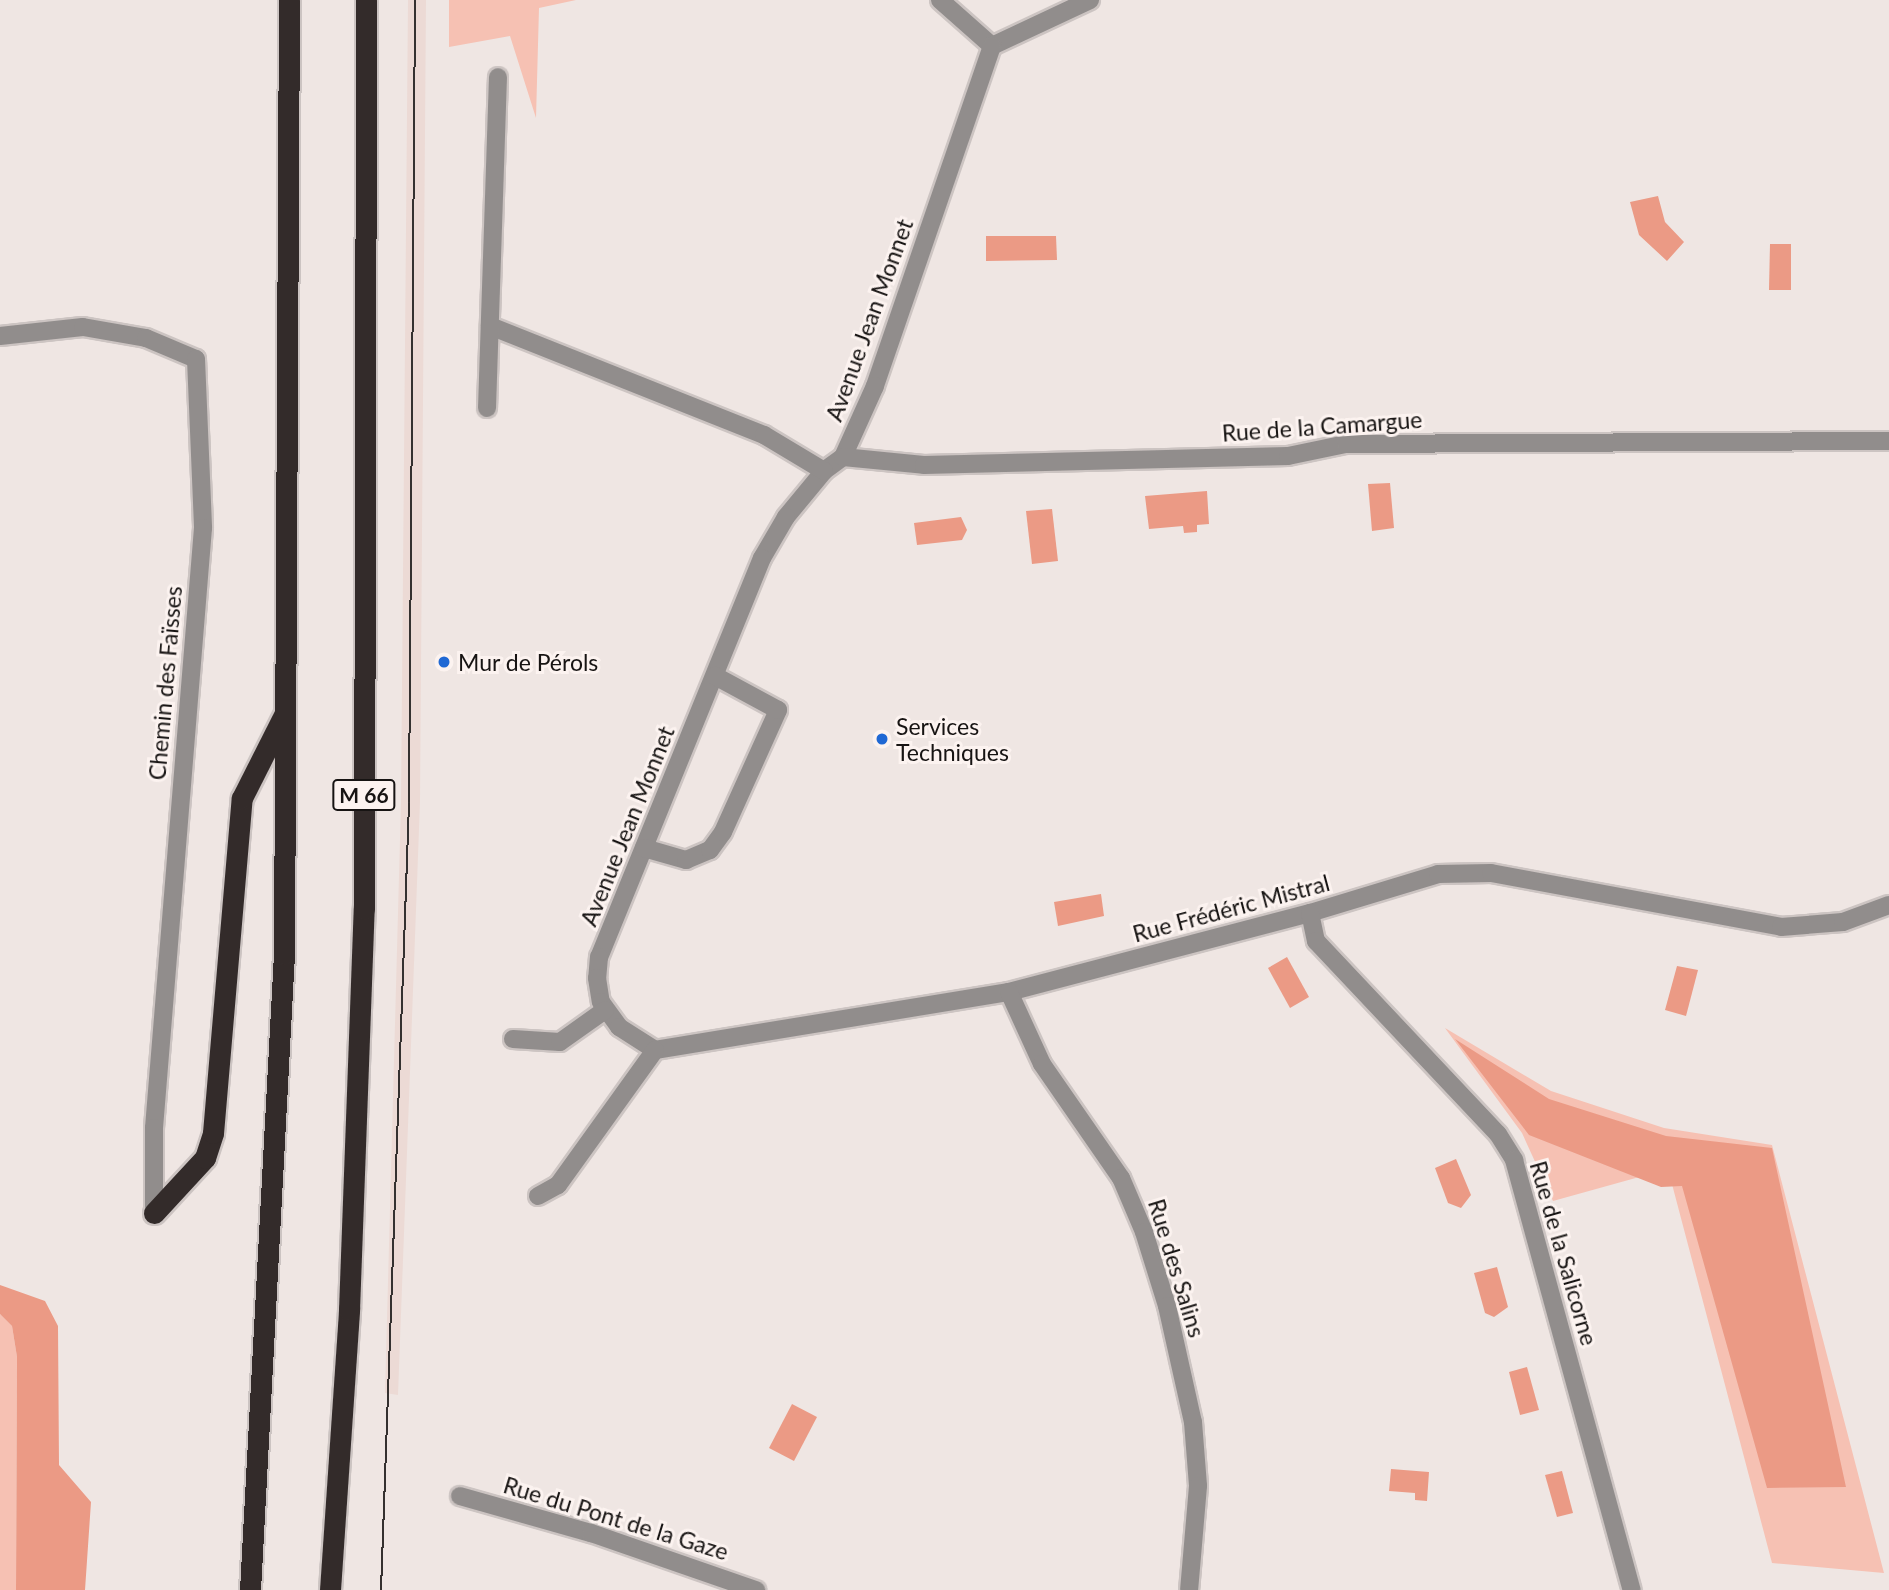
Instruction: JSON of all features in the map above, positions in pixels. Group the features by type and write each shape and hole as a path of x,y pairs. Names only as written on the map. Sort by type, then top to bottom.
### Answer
{"highway":[{"path":"250,1590 284,954 289,0"},
{"name":"M 66","path":"330,1590 349,1310 364,909 366,0"},
{"path":"154,1213 205,1158 214,1133 242,798 286,710"}],"street":[{"path":"940,0 992,46 1090,0"},
{"name":"Avenue Jean Monnet","path":"603,1006 597,978 600,957 644,848 762,558 786,517 824,471 843,457 875,386 992,46"},
{"path":"487,408 498,77"},
{"path":"489,326 764,435 824,471"},
{"name":"Chemin des Faïsses","path":"0,336 83,327 146,338 196,359 203,528 155,1114 154,1213"},
{"name":"Rue de la Camargue","path":"843,457 924,465 1288,456 1346,444 1889,441"},
{"path":"644,848 686,860 710,850 723,832 778,710 715,676"},
{"name":"Rue Frédéric Mistral","path":"655,1050 1009,992 1310,913 1438,874 1491,873 1781,927 1843,922 1889,905"},
{"name":"Rue de la Salicorne","path":"1310,913 1317,941 1498,1134 1514,1160 1632,1590"},
{"name":"Rue des Salins","path":"1009,992 1041,1064 1121,1178 1163,1293 1193,1422 1198,1486 1189,1590"},
{"path":"513,1039 560,1042 603,1006 626,1033 655,1050 558,1185 538,1196"},
{"name":"Rue du Pont de la Gaze","path":"460,1496 591,1534 756,1590"}],"shaded area":[{"path":"408,0 426,0 420,802 398,1395 385,1393 401,802"},
{"path":"449,0 576,0 539,8 536,118 510,36 449,47"},
{"path":"1658,196 1665,222 1684,242 1667,261 1639,235 1630,202"},
{"path":"986,236 1056,236 1057,260 986,261"},
{"path":"1770,244 1791,244 1791,290 1769,290"},
{"path":"1390,483 1394,528 1372,531 1368,484"},
{"path":"1207,491 1209,524 1197,525 1197,532 1184,533 1183,526 1149,529 1145,496"},
{"path":"1052,509 1058,561 1032,564 1026,511"},
{"path":"961,517 967,530 962,540 917,545 914,523"},
{"path":"1101,894 1104,916 1058,926 1054,902"},
{"path":"1287,957 1309,997 1290,1008 1268,968"},
{"path":"1677,966 1698,970 1686,1016 1665,1010"},
{"path":"1445,1028 1551,1091 1664,1128 1772,1145 1884,1573 1772,1563 1668,1169 1553,1201 1522,1133"},
{"path":"1455,1039 1549,1099 1666,1136 1772,1148 1846,1487 1767,1488 1682,1186 1661,1187 1529,1135"},
{"path":"1456,1159 1471,1195 1461,1208 1448,1203 1435,1168"},
{"path":"1497,1267 1508,1307 1494,1317 1485,1313 1474,1273"},
{"path":"0,1285 45,1301 58,1326 59,1465 91,1502 85,1590 16,1590 17,1357 12,1326 0,1314"},
{"path":"0,1314 12,1326 17,1357 16,1590 0,1590"},
{"path":"1527,1367 1539,1410 1520,1415 1509,1372"},
{"path":"792,1404 817,1417 794,1461 769,1448"},
{"path":"1391,1469 1429,1472 1427,1501 1415,1500 1415,1493 1389,1491"},
{"path":"1562,1471 1573,1513 1557,1517 1545,1475"}],"tram line":[{"path":"381,1590 409,802 415,0"}],"place":[{"name":"Mur de Pérols","path":"444,662"},
{"name":"Services Techniques","path":"882,739"}]}
